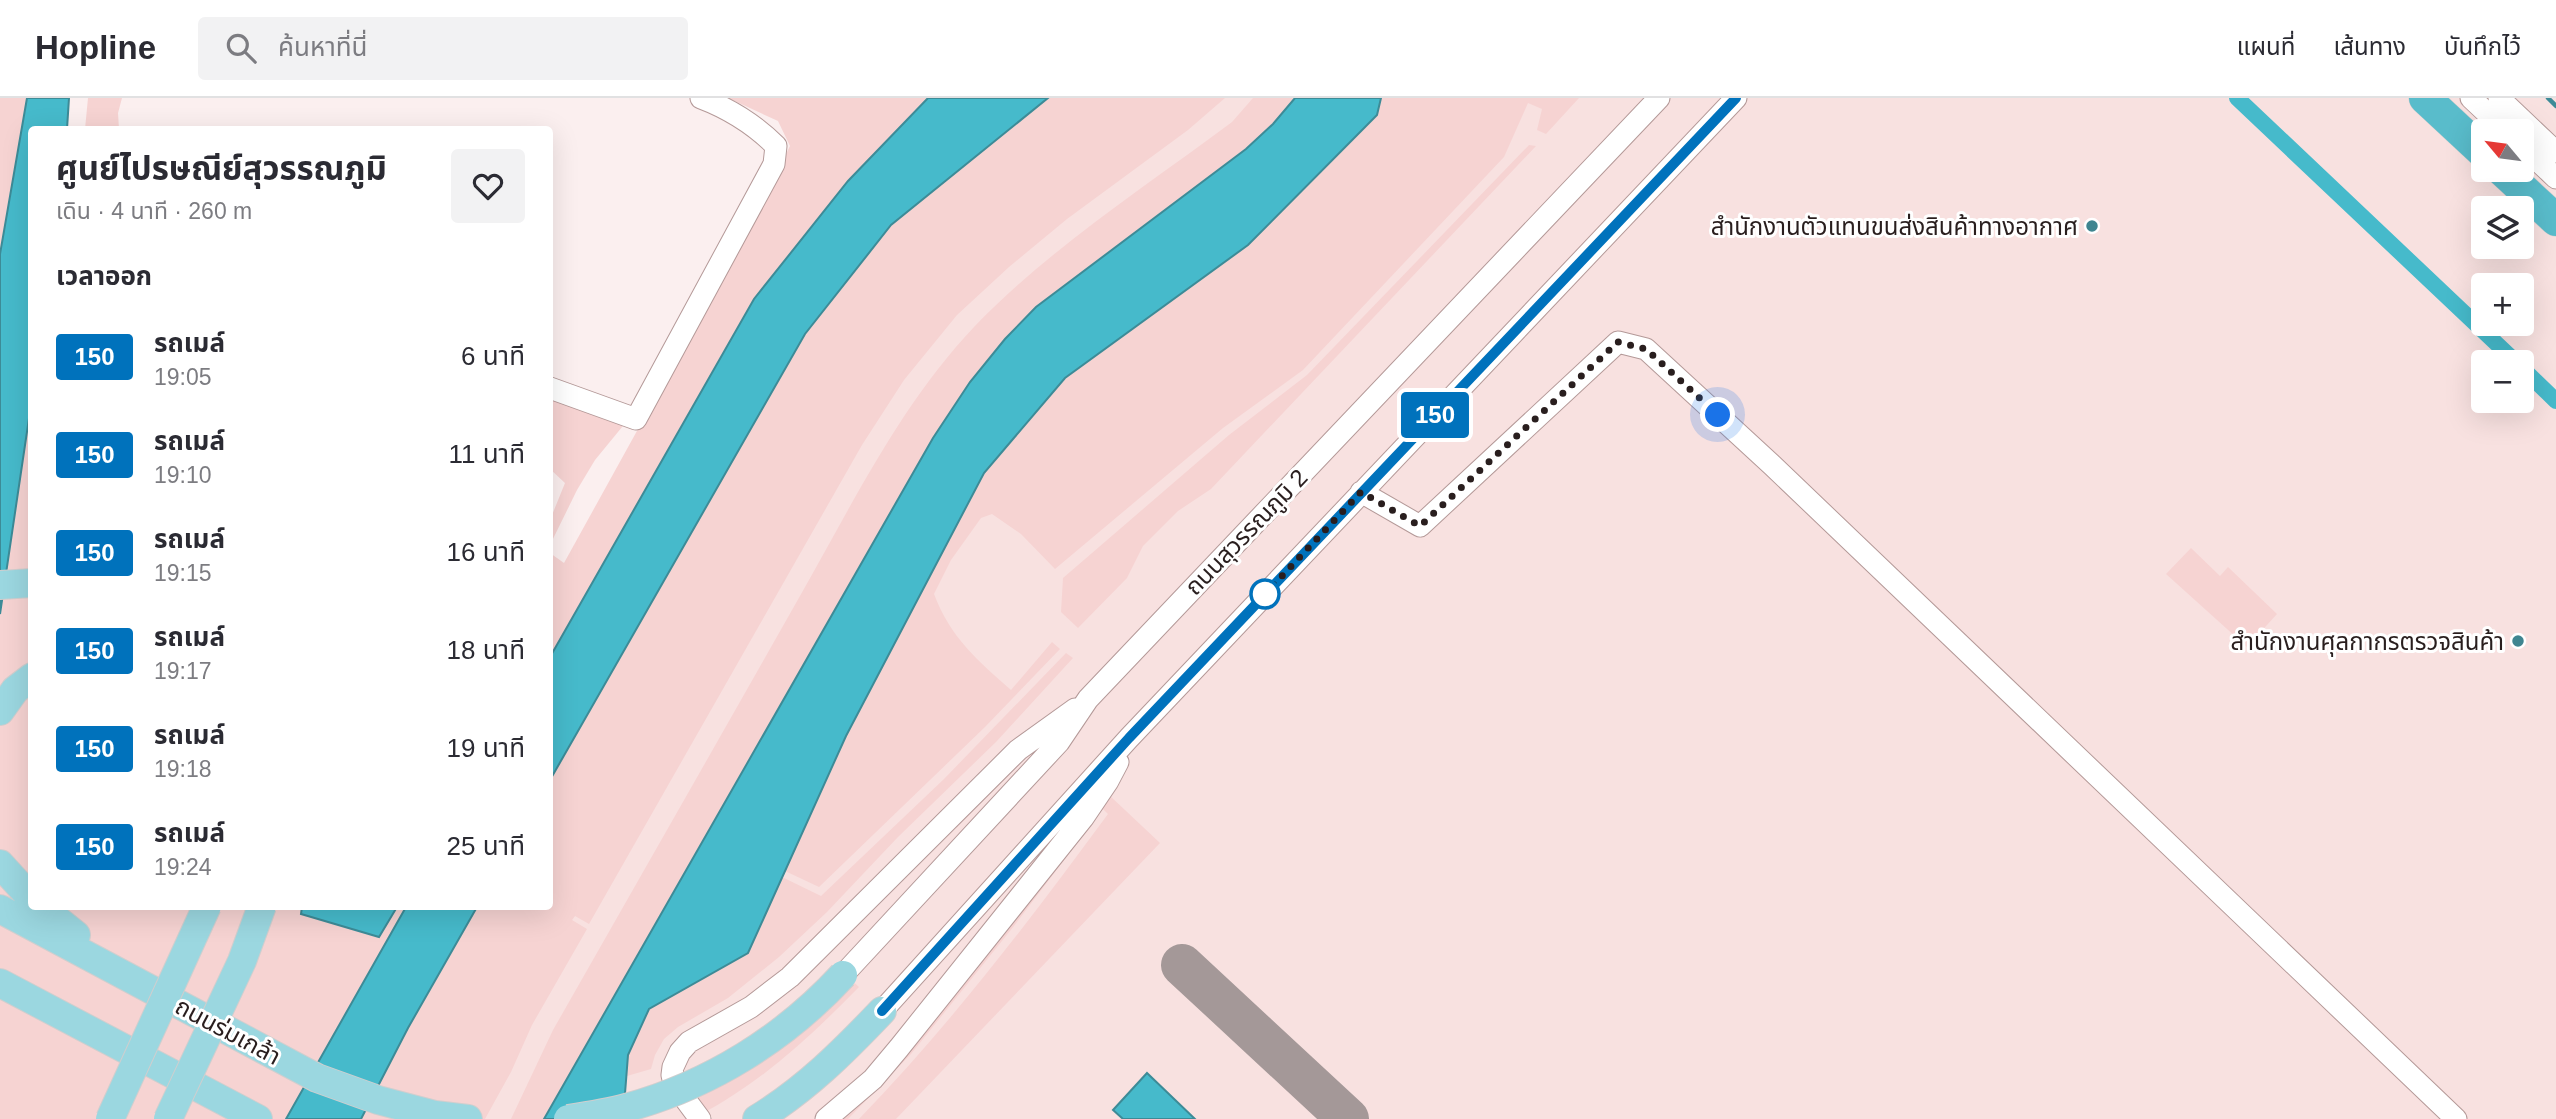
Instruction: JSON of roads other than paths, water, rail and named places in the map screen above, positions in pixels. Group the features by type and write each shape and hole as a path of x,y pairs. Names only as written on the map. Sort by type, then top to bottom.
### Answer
{"highway":[{"path":"2425,98 2471,141"},
{"path":"2515,182 2556,220"}],"main road":[{"path":"0,585 28,583"},
{"path":"0,711 15,690 28,680"},
{"path":"0,864 28,895"},
{"name":"ถนนร่มเกล้า","path":"0,909 317,1078 378,1100 435,1115 468,1119"},
{"path":"45,910 143,986"},
{"path":"110,1119 205,910"},
{"path":"168,1119 242,961 261,910"},
{"path":"568,1119 625,1109 716,1072 780,1034 813,1006 843,975"},
{"path":"0,983 258,1119"},
{"path":"757,1119 803,1088 832,1064 882,1011"}],"street":[{"path":"553,389 636,419 774,164 776,146 760,129 724,107 701,98"},
{"name":"ถนนสุวรรณภูมิ 2","path":"843,975 1059,742 1088,699 1659,98"},
{"path":"882,1011 1129,738 1736,98"},
{"path":"2471,98 2493,119"},
{"path":"2499,98 2556,152"},
{"path":"2534,157 2556,178"},
{"path":"1361,492 1420,526 1618,342 1646,349 1772,465 2456,1119"},
{"path":"700,1119 674,1084 672,1075 676,1059 684,1047 751,1007 790,977 1017,750 1088,699"},
{"path":"826,1119 873,1079 908,1038 1097,799 1129,738"}],"water":[{"path":"27,98 69,98 67,126 28,126 28,425 0,614 0,254"},
{"path":"928,98 1048,98 891,225 805,334 553,775 553,652 754,299 848,181"},
{"path":"1295,98 1381,98 1377,115 1248,245 1065,378 984,473 846,736 748,953 649,1009 628,1055 623,1119 544,1119 933,438 970,382 1005,339 1036,307 1246,149 1273,124"},
{"path":"302,910 395,910 379,937 301,914"},
{"path":"404,910 475,910 408,1028 361,1119 286,1119"},
{"path":"1147,1073 1195,1119 1123,1119 1113,1110"}],"waterway":[{"path":"2237,98 2503,350"},
{"path":"2548,98 2556,106"},
{"path":"2534,380 2556,401"}],"place":[{"name":"สำนักงานตัวแทนขนส่งสินค้าทางอากาศ","path":"2092,226"},
{"name":"สำนักงานศุลกากรตรวจสินค้า","path":"2518,641"}]}
